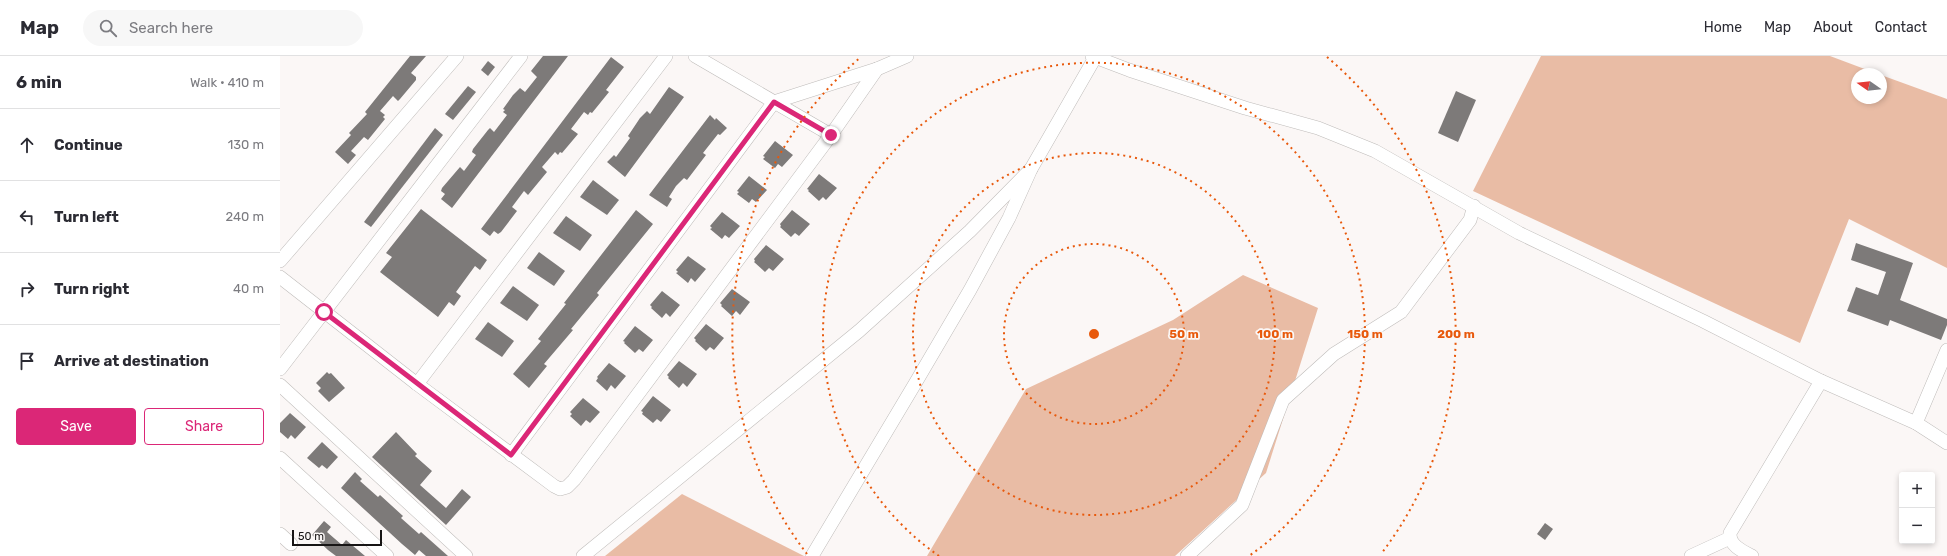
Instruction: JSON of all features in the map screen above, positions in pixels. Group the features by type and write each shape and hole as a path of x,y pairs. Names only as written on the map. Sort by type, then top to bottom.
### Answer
{"street":[{"path":"280,261 457,56"},
{"path":"280,369 521,56"},
{"path":"417,384 666,56"},
{"path":"695,56 831,135"},
{"path":"511,455 774,102 877,69 907,56"},
{"path":"812,556 970,290 1009,218 1031,169 1095,56 1129,70 1245,108 1318,128 1375,151 1519,233 1704,321 1821,381 1916,423 1947,443"},
{"path":"280,277 511,455 560,489 567,487 574,480 831,135 877,69"},
{"path":"584,556 859,331 970,231 1031,169"},
{"path":"1187,556 1242,505 1283,400 1334,354 1401,312 1470,220 1474,206"},
{"path":"1916,423 1947,350"},
{"path":"1752,556 1738,548 1730,538 1730,533 1821,381"},
{"path":"280,384 466,556"},
{"path":"280,458 387,556"},
{"path":"280,534 291,544"},
{"path":"1691,556 1730,538"}],"shaded area":[{"path":"1541,56 1830,56 1862,68 1851,68 1851,104 1887,104 1887,77 1947,99 1947,268 1849,219 1800,343 1473,191"},
{"path":"1243,275 1318,308 1266,473 1175,556 927,556 1026,389 1173,320"},
{"path":"682,494 804,556 605,556"}],"building":[{"path":"410,56 426,56 411,73 416,77 416,80 398,101 393,96 380,111 385,115 383,117 385,119 368,140 364,137 351,151 356,155 348,164 335,152 351,135 349,133 367,114 365,112"},
{"path":"543,56 568,56 452,208 441,199 445,194 441,191 442,188 460,167 464,171 476,155 472,152 473,149 490,128 494,132 507,115 503,112 505,110 503,109 513,95 520,88 525,92 537,77 531,71"},
{"path":"611,57 624,67 606,90 609,92 592,113 590,112 588,115 584,112 571,129 578,134 562,153 560,152 558,155 555,152 542,167 547,172 528,195 524,191 512,207 517,211 501,232 498,234 494,231 490,236 481,229"},
{"path":"488,61 495,67 488,76 481,70"},
{"path":"468,86 476,92 453,120 445,114"},
{"path":"669,87 684,97 625,177 607,162 614,155 616,157 630,138 628,136 640,118 647,111 650,114"},
{"path":"1456,91 1476,100 1458,142 1438,133"},
{"path":"710,115 715,120 716,118 727,128 720,135 718,134 703,153 706,155 687,180 684,178 676,186 669,197 672,199 667,207 649,195"},
{"path":"435,128 443,135 371,227 364,222"},
{"path":"775,141 793,155 782,167 778,164 775,168 763,159 765,157 763,156"},
{"path":"819,174 837,188 826,200 823,197 819,201 807,189"},
{"path":"749,176 767,190 756,202 752,199 749,203 737,194 739,192 737,191"},
{"path":"593,180 619,200 607,215 580,197"},
{"path":"421,209 487,260 480,270 475,266 456,292 461,296 454,306 449,302 438,317 380,272 392,257 386,253"},
{"path":"636,210 653,224 597,293 599,295 571,329 573,330 544,364 547,366 529,388 513,374 541,341 538,339 566,304 564,303"},
{"path":"792,210 810,224 799,236 795,233 791,237 780,227 780,224"},
{"path":"722,212 740,226 729,238 725,235 722,239 710,229 712,228 710,226"},
{"path":"566,216 592,235 580,251 553,233"},
{"path":"1856,243 1913,263 1900,300 1947,319 1947,325 1941,340 1890,320 1888,326 1847,311 1856,287 1878,295 1886,272 1851,260"},
{"path":"766,245 784,259 773,271 769,268 765,272 754,262 754,259"},
{"path":"539,252 565,271 554,286 527,268"},
{"path":"688,256 706,269 695,282 691,278 688,283 676,273 678,272 676,270"},
{"path":"513,286 539,305 527,321 500,303"},
{"path":"732,289 750,302 740,315 736,311 732,316 721,306 722,305 720,303"},
{"path":"662,291 680,305 670,317 666,313 662,318 651,308 652,307 650,305"},
{"path":"488,322 514,341 502,357 475,339"},
{"path":"706,324 724,338 714,350 710,347 706,351 695,341 696,340 694,338"},
{"path":"635,326 653,340 643,352 639,349 635,353 623,341"},
{"path":"679,361 697,374 687,387 683,383 679,388 668,378 669,377 667,375"},
{"path":"609,363 626,376 615,389 611,385 607,391 596,381 598,378 597,377"},
{"path":"327,372 329,374 331,373 345,388 329,402 318,391 321,388 316,383"},
{"path":"653,396 671,410 661,422 657,419 653,423 642,414 643,412 641,411"},
{"path":"583,398 600,412 590,423 586,420 581,426 570,416 572,414 570,412"},
{"path":"290,413 306,427 295,439 291,435 288,439 280,432 280,423"},
{"path":"396,432 417,454 415,456 432,471 420,485 446,508 462,489 471,497 446,525 372,457"},
{"path":"322,442 338,457 327,469 322,465 319,468 307,458"},
{"path":"355,472 362,479 360,481 378,497 380,495 403,516 401,518 419,534 421,532 448,556 426,556 419,550 415,555 402,544 341,488"},
{"path":"324,521 331,527 327,532 342,545 346,540 365,556 336,556 328,550 312,535"},
{"path":"1545,523 1553,529 1545,540 1537,534"}],"route":[{"path":"324,312 511,455 774,102 831,135"}]}
